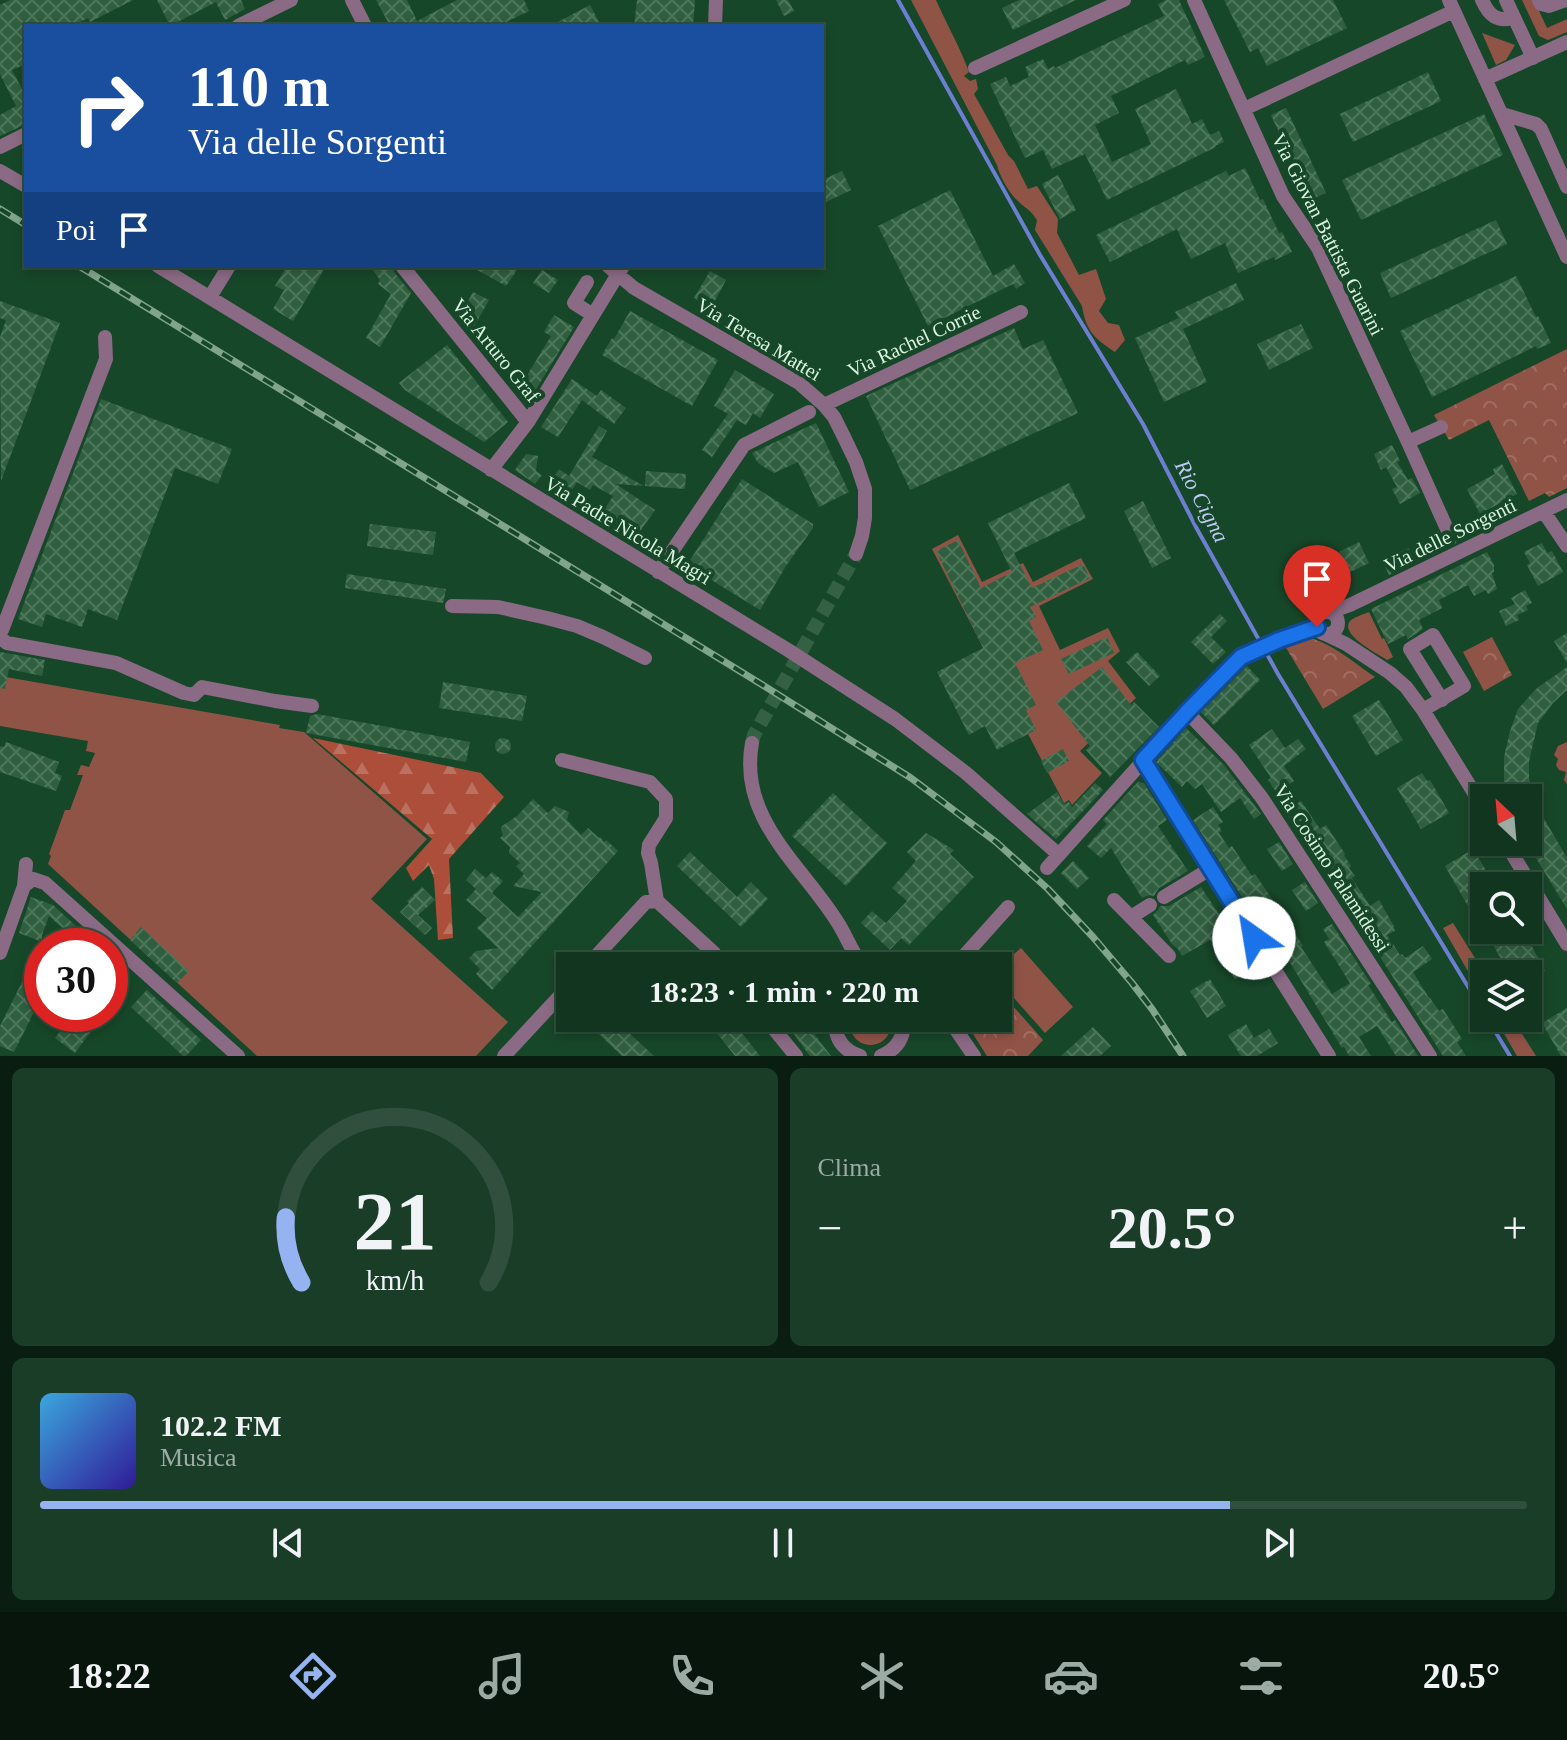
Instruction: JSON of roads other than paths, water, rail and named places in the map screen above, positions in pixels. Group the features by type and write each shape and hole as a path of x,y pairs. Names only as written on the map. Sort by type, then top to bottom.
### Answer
{"street":[{"path":"240,24 263,6 291,0"},
{"path":"352,0 364,24"},
{"path":"715,24 716,0"},
{"path":"975,68 1124,0"},
{"name":"Via Giovan Battista Guarini","path":"1194,0 1283,196 1318,248 1451,538"},
{"path":"1482,0 1492,16 1503,21 1514,18"},
{"path":"1506,0 1533,58"},
{"path":"1539,0 1541,4 1549,6 1566,0"},
{"path":"1244,109 1451,6 1567,257"},
{"path":"1485,79 1567,42"},
{"path":"1502,114 1536,124 1541,129 1567,187"},
{"path":"0,147 24,135"},
{"path":"0,171 24,185"},
{"name":"Via Padre Nicola Magri","path":"161,268 798,657 923,739 1058,854"},
{"path":"210,297 228,268"},
{"name":"Via Arturo Graf","path":"404,268 528,422"},
{"path":"491,470 528,422 593,315 616,269"},
{"name":"Via Teresa Mattei","path":"616,269 634,288 786,374 824,405 844,437 865,489 864,525 856,554"},
{"path":"587,282 574,303 593,315"},
{"name":"Via Rachel Corrie","path":"824,405 1021,312"},
{"path":"0,630 106,359 105,337"},
{"path":"658,572 744,445 809,412"},
{"path":"1408,442 1441,427"},
{"name":"Via delle Sorgenti","path":"1336,619 1350,605 1567,500"},
{"path":"1544,512 1567,546"},
{"path":"452,606 498,607 577,626 645,658"},
{"path":"1047,868 1236,662 1279,640 1320,630 1333,633 1336,619"},
{"path":"1336,619 1346,644"},
{"path":"1320,630 1346,644 1393,681 1406,687 1423,710 1427,730 1470,790"},
{"path":"0,638 7,643 116,663 184,693 194,695 202,687 208,687 312,706"},
{"path":"1423,710 1442,700"},
{"name":"Via Cosimo Palamidessi","path":"1187,712 1231,758 1262,798 1430,1056"},
{"path":"752,743 749,776 760,811 783,849 838,922 852,952"},
{"path":"562,760 650,782 666,799 666,818 649,845 651,901 713,952"},
{"path":"1143,760 1278,987 1329,1056"},
{"path":"1514,856 1567,944"},
{"path":"0,953 5,925 24,886 26,864"},
{"path":"1131,917 1210,869"},
{"path":"24,886 33,879 43,882 88,928"},
{"path":"1114,900 1169,956"},
{"path":"601,952 651,901"},
{"path":"965,952 988,920 1008,907"},
{"path":"128,965 238,1056"},
{"path":"504,1056 556,1000"},
{"path":"776,1032 796,1056"},
{"path":"837,1032 851,1054"},
{"path":"881,1056 895,1048 901,1032"},
{"path":"958,1032 974,1056"},
{"path":"214,1056 225,1044"}],"waterway":[{"name":"Rio Cigna","path":"898,0 1040,255 1143,424 1278,674 1470,990"},
{"name":"Rio Cigna","path":"1495,1032 1510,1056"}],"tunnel":[{"path":"752,743 856,554"}],"railway":[{"path":"0,209 24,224"},
{"path":"82,268 911,778 996,842 1048,889 1132,983 1183,1056"}]}
